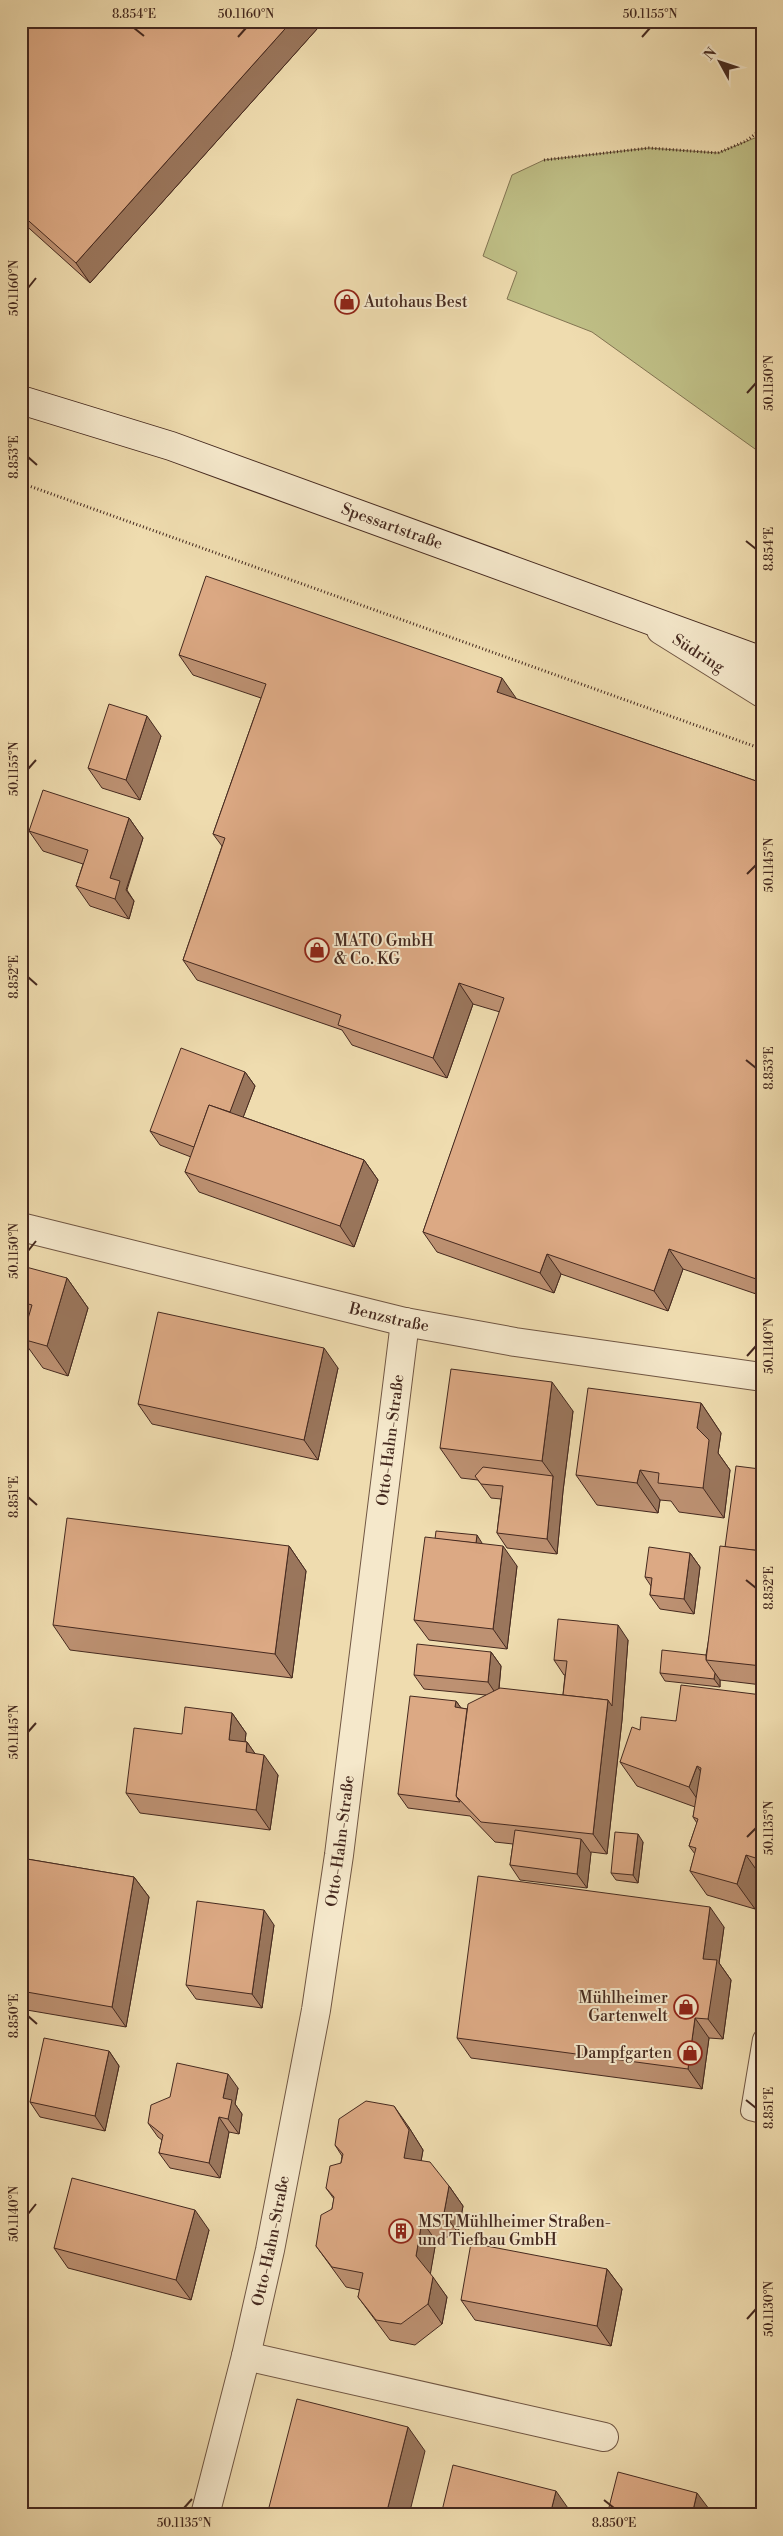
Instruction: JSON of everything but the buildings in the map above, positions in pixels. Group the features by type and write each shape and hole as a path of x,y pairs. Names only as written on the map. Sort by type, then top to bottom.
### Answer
{"street":[{"name":"Spessartstraße","path":"21,400 171,446 762,661"},
{"name":"Südring","path":"634,614 762,693"},
{"name":"Benzstraße","path":"21,1227 405,1322 515,1342 762,1377"},
{"name":"Otto-Hahn-Straße","path":"205,2515 246,2356 281,2194 316,2010 339,1854 405,1322"},
{"path":"246,2356 604,2437"}],"lane":[{"path":"762,2039 750,2112 762,2114"}],"path":[{"path":"544,160 649,148 718,153 746,141 762,129"},
{"path":"21,484 762,749"}],"green space":[{"path":"762,135 762,454 592,332 507,299 517,272 483,256 512,175 544,160 649,148 718,153"}],"place":[{"name":"Autohaus Best","path":"347,302"},
{"name":"MATO GmbH & Co. KG","path":"317,950"},
{"name":"Mühlheimer Gartenwelt","path":"686,2007"},
{"name":"Dampfgarten","path":"690,2053"},
{"name":"MST Mühlheimer Straßen- und Tiefbau GmbH","path":"401,2231"}]}
